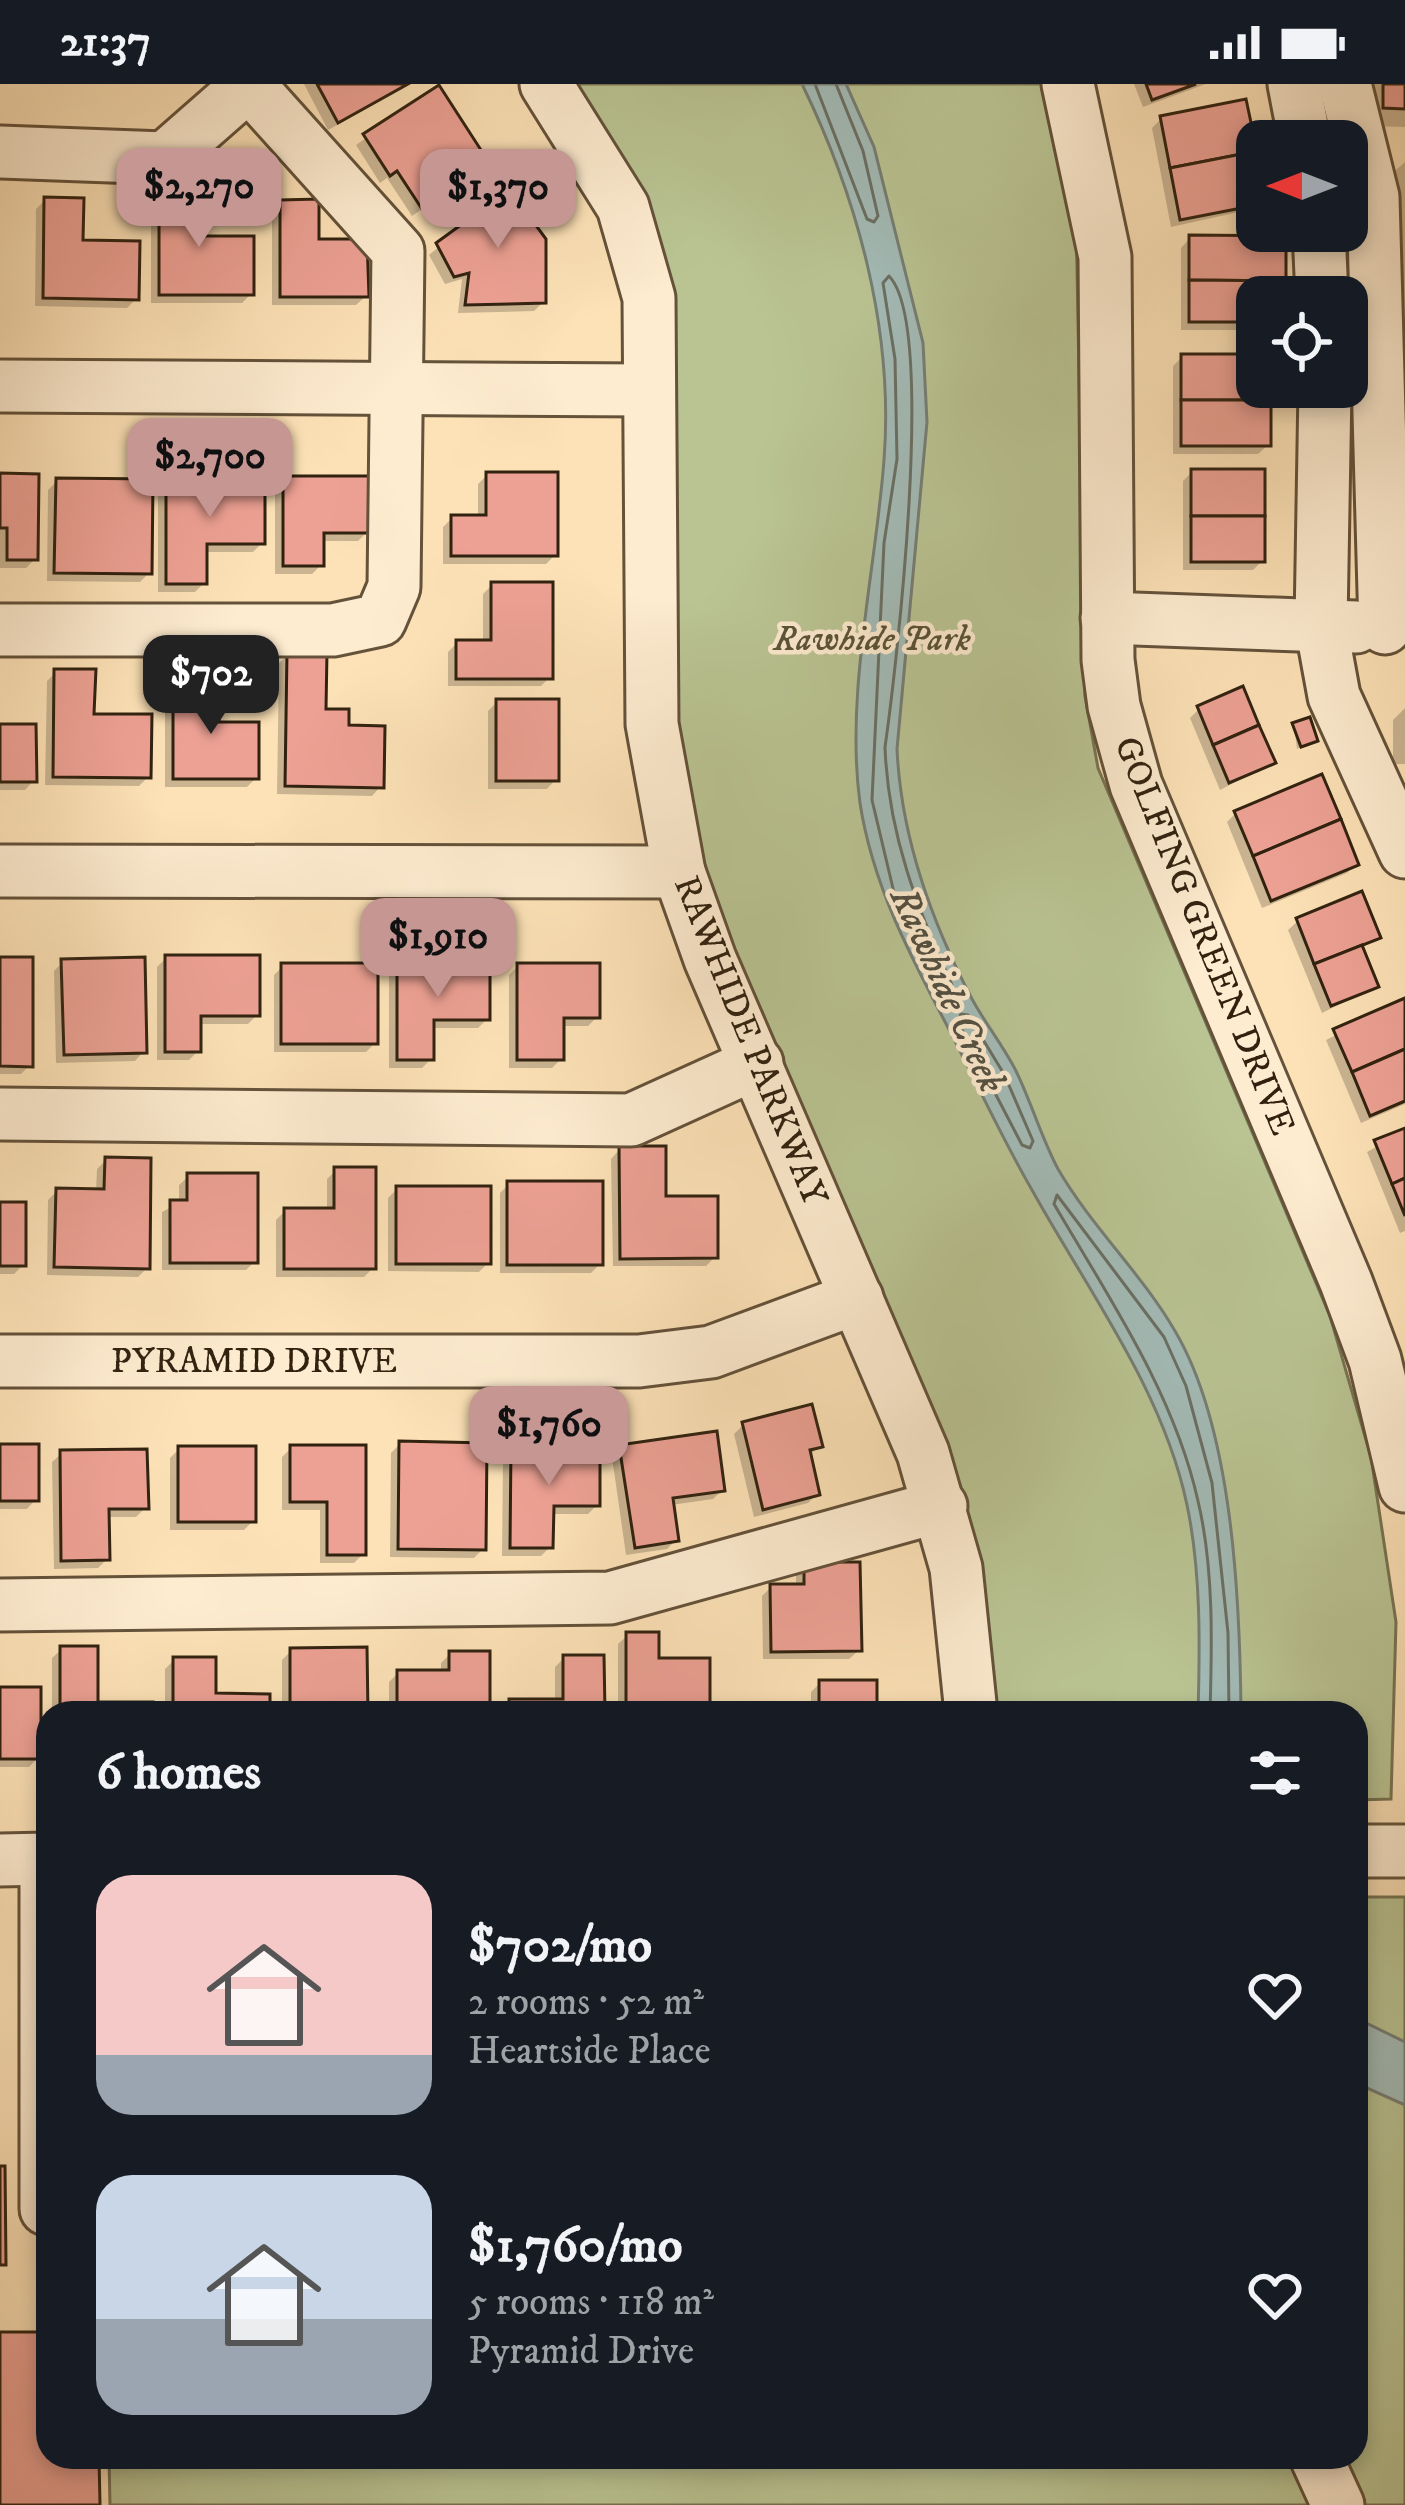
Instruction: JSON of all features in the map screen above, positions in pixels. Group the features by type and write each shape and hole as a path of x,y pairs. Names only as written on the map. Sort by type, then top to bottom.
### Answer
{"street":[{"path":"0,152 165,158 248,84 398,251 394,587 380,620 333,630 0,630"},
{"name":"RAWHIDE PARKWAY","path":"546,84 623,207 639,249 649,298 652,724 679,872 941,1506 967,1639 970,1701"},
{"name":"GOLFING GREEN DRIVE","path":"1068,84 1105,257 1107,618 1114,706 1136,785 1346,1282 1375,1360 1405,1486"},
{"path":"1294,84 1301,120"},
{"path":"1107,618 1395,628 1373,197 1345,84"},
{"path":"0,386 649,390"},
{"path":"1325,408 1321,625 1334,696 1405,852"},
{"path":"0,871 679,872"},
{"path":"0,1114 631,1120 757,1063"},
{"name":"PYRAMID DRIVE","path":"0,1361 639,1361 711,1352 857,1298"},
{"path":"0,1605 610,1598 941,1506"},
{"path":"1368,1851 1405,1851"},
{"path":"31,1860 36,1976"},
{"path":"1322,2469 1338,2505"}],"green space":[{"name":"Rawhide Park","path":"558,84 1041,84 1076,215 1085,696 1098,768 1330,1316 1371,1457 1396,1622 1391,1799 1368,1800 1368,1701 976,1701 973,1617 686,873 661,725 654,284"},
{"path":"1368,1897 1405,1897 1405,2505 110,2505 109,2469 1368,2469"}],"water":[{"name":"Rawhide Creek","path":"802,84 846,84 874,147 923,343 927,422 897,749 912,846 931,909 957,969 1015,1069 1058,1169 1162,1310 1194,1371 1210,1416 1229,1517 1241,1701 1198,1701 1195,1556 1187,1505 1161,1421 1122,1342 1011,1152 923,980 874,865 860,803 856,719 884,460 883,363 868,267 822,128"},
{"path":"1368,2024 1405,2042 1405,2105 1368,2088"}],"building":[{"path":"317,84 408,84 338,123"},
{"path":"1146,84 1196,84 1152,100"},
{"path":"1383,84 1405,84 1405,109 1383,108"},
{"path":"439,85 490,164 422,209 397,171 390,176 363,134"},
{"path":"1246,99 1250,120 1236,120 1236,155 1170,168 1160,116"},
{"path":"1236,155 1236,209 1180,220 1170,168"},
{"path":"502,179 546,239 546,303 465,305 469,273 454,277 436,243 469,219 462,205"},
{"path":"159,184 200,184 200,236 254,236 254,295 159,295"},
{"path":"44,197 84,198 83,240 140,241 139,300 43,298"},
{"path":"319,199 319,239 367,239 369,297 280,297 280,200"},
{"path":"1189,235 1236,235 1236,252 1286,252 1286,276 1189,280"},
{"path":"1189,280 1236,280 1236,322 1189,322"},
{"path":"1181,354 1236,354 1236,400 1181,400"},
{"path":"1181,400 1236,400 1236,408 1271,408 1271,446 1181,446"},
{"path":"1191,469 1265,469 1265,516 1191,516"},
{"path":"486,472 558,472 558,556 451,556 451,515 486,515"},
{"path":"0,473 39,474 38,560 7,560 7,528 0,528"},
{"path":"166,474 265,474 265,544 207,544 207,584 166,584"},
{"path":"283,476 370,476 370,533 324,533 324,566 283,566"},
{"path":"56,478 153,479 152,574 54,573"},
{"path":"1191,516 1265,516 1265,562 1191,562"},
{"path":"491,582 553,582 553,679 456,679 456,640 491,640"},
{"path":"287,651 327,652 326,709 349,709 349,725 385,726 384,788 285,786"},
{"path":"54,669 96,669 94,714 152,714 151,778 53,777"},
{"path":"173,682 219,682 219,722 259,722 259,779 173,779"},
{"path":"1243,686 1259,725 1213,745 1197,706"},
{"path":"496,699 559,699 559,781 496,781"},
{"path":"1310,717 1318,741 1301,747 1292,723"},
{"path":"0,724 36,724 37,782 0,782"},
{"path":"1259,725 1276,763 1229,783 1213,745"},
{"path":"1322,774 1341,819 1253,856 1234,811"},
{"path":"1341,819 1359,865 1271,901 1253,856"},
{"path":"1362,891 1381,938 1314,964 1296,918"},
{"path":"1362,945 1379,987 1331,1006 1314,964"},
{"path":"165,955 260,955 260,1016 201,1016 201,1052 165,1052"},
{"path":"0,957 33,957 33,1067 0,1066"},
{"path":"145,957 147,1053 64,1055 61,959"},
{"path":"397,960 490,960 490,1020 434,1020 434,1060 397,1060"},
{"path":"281,963 378,963 378,1044 281,1044"},
{"path":"517,963 600,963 600,1018 564,1018 564,1060 517,1060"},
{"path":"1405,998 1405,1049 1352,1072 1333,1029"},
{"path":"1405,1049 1405,1101 1370,1116 1352,1072"},
{"path":"1405,1128 1405,1178 1392,1184 1374,1140"},
{"path":"619,1146 666,1146 666,1196 718,1196 718,1258 620,1259"},
{"path":"105,1157 151,1158 150,1269 54,1267 56,1188 104,1189"},
{"path":"334,1167 376,1167 376,1269 284,1269 284,1208 334,1208"},
{"path":"187,1173 258,1173 258,1263 170,1263 170,1200 187,1200"},
{"path":"1405,1178 1405,1216 1392,1184"},
{"path":"507,1181 603,1181 603,1265 507,1265"},
{"path":"396,1186 491,1186 491,1264 396,1264"},
{"path":"0,1202 26,1202 26,1266 0,1266"},
{"path":"812,1404 823,1447 810,1450 820,1495 763,1510 742,1422"},
{"path":"717,1431 725,1491 673,1498 679,1541 635,1548 619,1445"},
{"path":"399,1441 487,1443 486,1550 398,1549"},
{"path":"0,1444 39,1444 39,1501 0,1501"},
{"path":"290,1445 366,1445 366,1555 327,1555 327,1502 290,1502"},
{"path":"511,1445 600,1445 600,1506 554,1506 553,1548 510,1548"},
{"path":"178,1446 256,1446 256,1522 178,1522"},
{"path":"147,1449 149,1509 109,1509 110,1560 61,1561 60,1450"},
{"path":"804,1562 860,1562 862,1651 771,1652 770,1584 804,1584"},
{"path":"626,1632 659,1632 659,1658 710,1658 710,1701 626,1701"},
{"path":"60,1646 98,1646 98,1701 60,1701"},
{"path":"367,1647 368,1701 290,1701 290,1648"},
{"path":"449,1651 490,1651 490,1701 397,1701 397,1670 449,1670"},
{"path":"563,1655 604,1655 605,1701 509,1701 563,1699"},
{"path":"173,1657 216,1657 216,1693 270,1694 270,1701 173,1701"},
{"path":"819,1680 877,1680 877,1701 819,1701"},
{"path":"0,1687 41,1687 41,1701 36,1701 36,1759 0,1759"},
{"path":"0,2166 5,2166 6,2265 0,2265"},
{"path":"0,2332 36,2332 36,2469 99,2469 100,2505 0,2505"}]}
